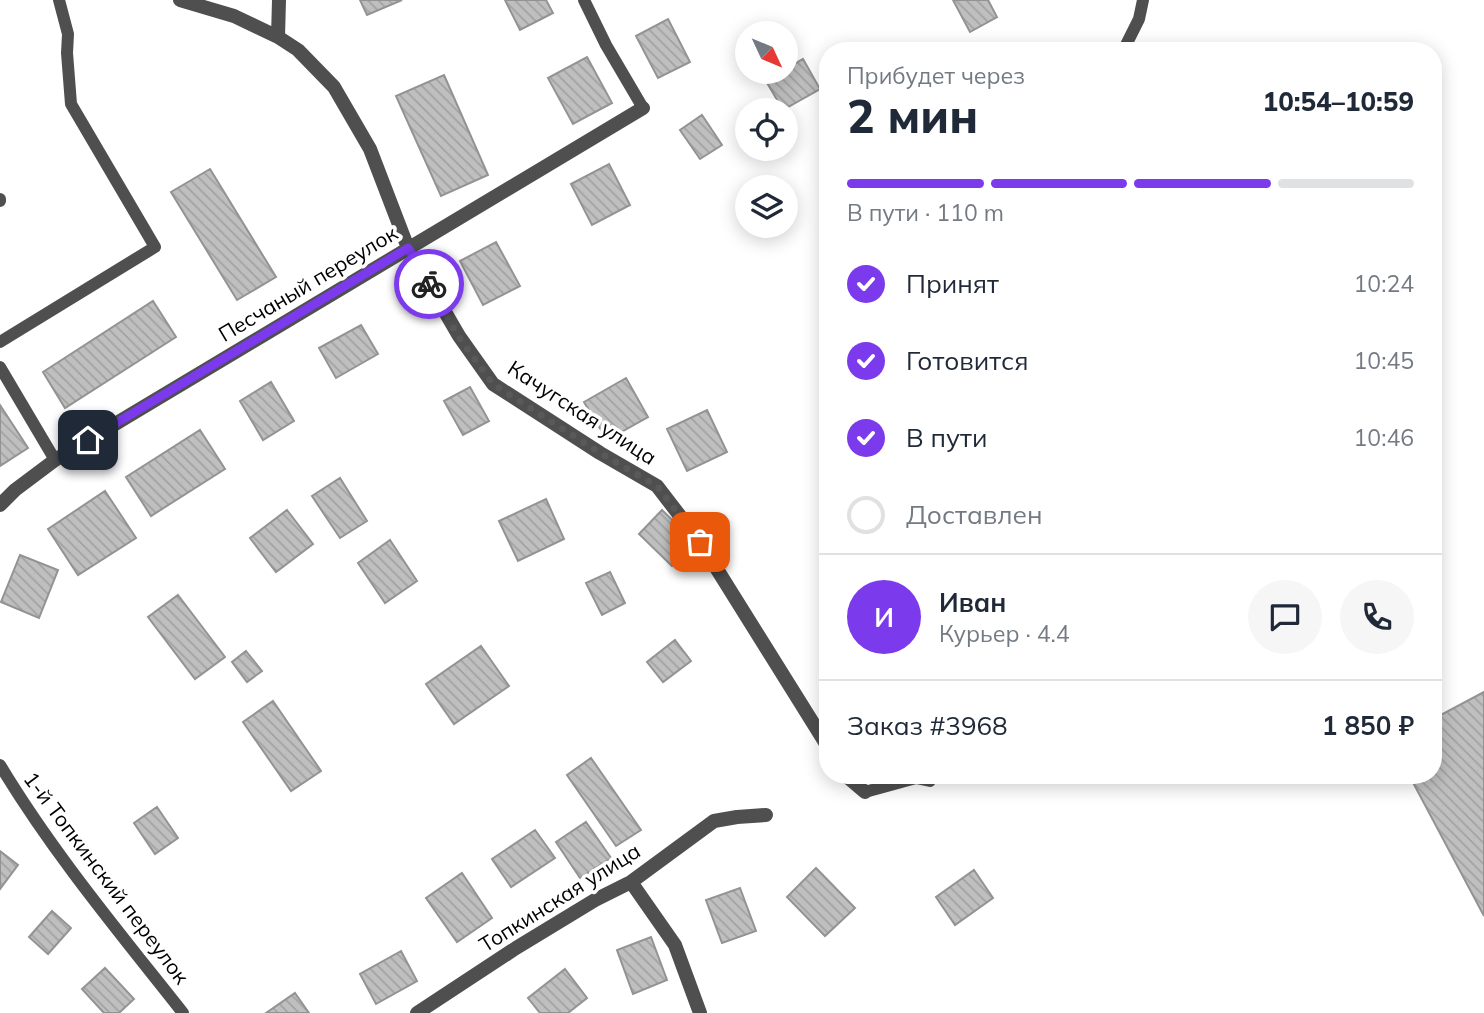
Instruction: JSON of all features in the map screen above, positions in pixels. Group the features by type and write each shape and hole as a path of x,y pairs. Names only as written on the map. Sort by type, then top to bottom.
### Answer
{"street":[{"name":"Качугская улица","path":"180,0 234,16 278,37 298,50 334,87 370,149 408,248 458,336 493,384 657,486 700,542 819,733"},
{"path":"278,37 279,0"},
{"name":"Песчаный переулок","path":"0,505 15,490 55,460 643,108"},
{"path":"856,784 865,792"},
{"name":"Топкинская улица","path":"417,1013 516,948 631,883 714,821 766,815"},
{"path":"631,883 675,945 700,1013"}],"lane":[{"path":"0,342 155,247 71,104 68,34 59,0"},
{"path":"584,0 606,45 643,108"},
{"path":"1128,42 1139,19 1143,0"},
{"path":"0,367 55,460"},
{"name":"1-й Топкинский переулок","path":"0,765 27,810 183,1013"},
{"path":"865,792 894,784"}],"building":[{"path":"360,0 402,0 367,15"},
{"path":"505,0 546,0 553,13 520,30"},
{"path":"953,0 988,0 997,17 970,32"},
{"path":"668,19 690,62 658,78 636,36"},
{"path":"587,57 612,103 573,124 548,78"},
{"path":"803,59 819,90 798,101 798,98 776,98 768,84 798,84 798,62"},
{"path":"444,75 488,175 441,196 396,96"},
{"path":"702,115 722,145 700,159 680,130"},
{"path":"609,164 630,205 592,225 571,184"},
{"path":"210,169 276,277 237,300 171,192"},
{"path":"496,242 520,286 483,305 460,261"},
{"path":"153,301 176,337 65,408 43,372"},
{"path":"361,325 378,354 336,378 319,348"},
{"path":"626,378 648,417 607,440 584,402"},
{"path":"271,382 294,421 263,440 240,401"},
{"path":"470,387 489,421 463,435 444,401"},
{"path":"0,405 28,448 0,466"},
{"path":"707,410 727,452 687,471 667,429"},
{"path":"200,430 225,469 151,516 126,477"},
{"path":"340,478 367,521 340,538 312,496"},
{"path":"105,491 136,538 78,575 48,529"},
{"path":"546,499 564,539 518,561 499,521"},
{"path":"287,510 313,544 276,572 250,538"},
{"path":"662,510 695,542 672,566 639,534"},
{"path":"390,540 417,581 385,603 358,563"},
{"path":"20,555 58,570 39,618 1,602"},
{"path":"610,572 625,603 602,615 586,583"},
{"path":"178,595 225,657 195,679 148,617"},
{"path":"675,640 691,661 663,682 647,662"},
{"path":"481,646 509,686 454,724 426,684"},
{"path":"246,651 262,671 247,682 232,662"},
{"path":"1484,692 1484,916 1414,784 1442,784 1442,714"},
{"path":"273,701 321,771 291,791 243,722"},
{"path":"591,758 641,830 616,846 567,775"},
{"path":"157,807 178,838 155,854 134,823"},
{"path":"586,822 611,858 580,878 556,842"},
{"path":"535,830 555,858 511,887 492,859"},
{"path":"0,851 18,865 0,889"},
{"path":"816,868 855,908 825,936 787,897"},
{"path":"974,870 993,898 955,925 936,897"},
{"path":"462,873 492,918 457,942 426,898"},
{"path":"740,888 756,931 722,943 706,900"},
{"path":"52,911 71,928 48,954 29,937"},
{"path":"651,937 667,980 633,994 617,950"},
{"path":"401,951 417,981 376,1004 360,974"},
{"path":"105,968 134,999 119,1013 104,1013 82,989"},
{"path":"565,969 587,998 568,1013 540,1013 528,998"},
{"path":"295,993 309,1013 266,1013"}],"way so far":[{"path":"429,284 458,336 493,384 657,486 700,542"}],"route":[{"path":"88,440 408,248 429,284"}]}
